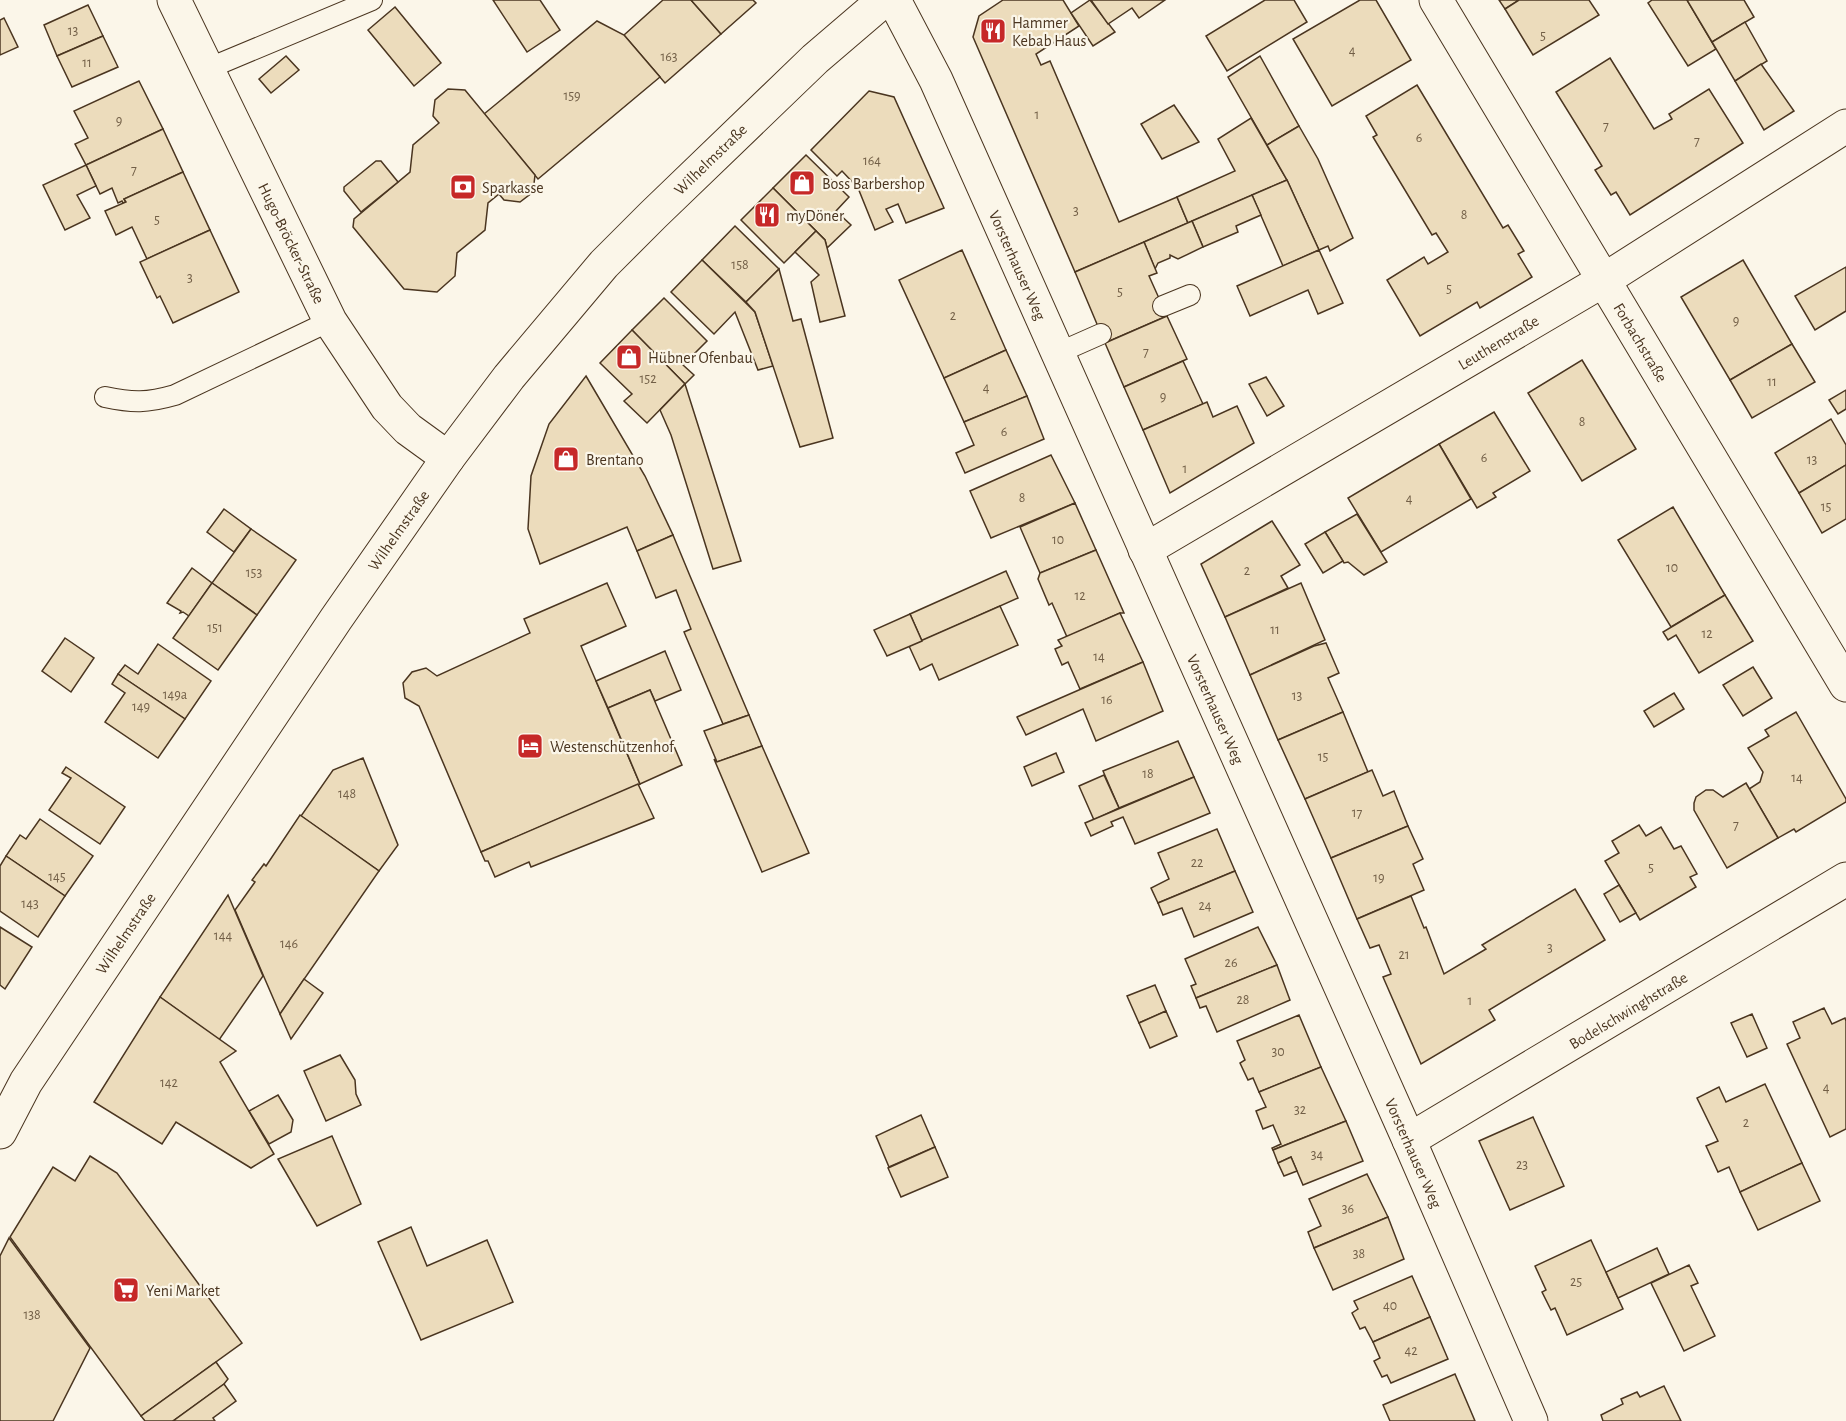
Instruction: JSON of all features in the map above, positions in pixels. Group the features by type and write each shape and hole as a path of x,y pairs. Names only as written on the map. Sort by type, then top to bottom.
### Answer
{"street":[{"name":"Hugo-Bröcker-Straße","path":"174,0 330,321 387,407 408,429 448,458"},
{"name":"Wilhelmstraße","path":"0,1132 26,1082 253,740 448,458 509,377 604,264 815,58 884,0"},
{"name":"Vorsterhauser Weg","path":"894,0 936,80 1409,1140 1531,1421"},
{"name":"Forbachstraße","path":"1436,0 1846,686"},
{"name":"Leuthenstraße","path":"1146,550 1604,280 1846,126"},
{"name":"Bodelschwinghstraße","path":"1409,1140 1846,879"}],"lane":[{"path":"207,69 372,0"},
{"path":"1163,306 1190,295"},
{"path":"105,397 127,402 148,402 175,395 330,321"},
{"path":"1058,353 1101,334"}],"building":[{"path":"493,0 540,0 560,30 527,52"},
{"path":"663,0 691,0 721,34 665,83 624,35"},
{"path":"691,0 753,0 756,3 721,34"},
{"path":"1003,0 1063,0 1079,26 1036,54 1041,65 1050,61 1119,222 1177,197 1188,223 1075,272 973,37 979,16"},
{"path":"1090,0 1115,32 1093,46 1071,13"},
{"path":"1091,0 1165,0 1139,18 1132,8 1108,24"},
{"path":"1265,0 1294,0 1307,22 1227,71 1206,36"},
{"path":"1360,0 1376,0 1411,60 1332,106 1293,39"},
{"path":"1499,0 1519,0 1505,9"},
{"path":"1519,0 1589,0 1599,15 1533,55 1505,9"},
{"path":"1652,0 1687,0 1716,49 1688,66 1648,3"},
{"path":"1687,0 1744,0 1754,17 1712,42"},
{"path":"88,5 103,36 57,56 44,25"},
{"path":"395,7 441,63 414,86 368,30"},
{"path":"4,18 18,47 0,55 0,20"},
{"path":"597,21 624,35 660,77 538,179 484,114"},
{"path":"1745,22 1767,61 1735,81 1712,42"},
{"path":"103,36 118,67 72,87 57,56"},
{"path":"286,56 299,70 271,93 259,79"},
{"path":"1260,56 1299,126 1267,145 1228,77"},
{"path":"1610,58 1654,129 1672,119 1669,114 1709,89 1743,143 1630,215 1616,192 1611,195 1595,170 1602,166 1556,92"},
{"path":"1761,64 1794,111 1764,130 1735,81"},
{"path":"139,81 163,129 86,165 75,144 88,138 74,111"},
{"path":"1417,85 1503,228 1508,225 1524,251 1518,254 1532,277 1480,308 1477,302 1420,336 1387,280 1424,257 1428,264 1448,252 1436,233 1432,235 1373,137 1377,135 1366,116"},
{"name":"Sparkasse","path":"448,89 465,90 535,175 533,192 520,202 504,200 499,194 488,203 485,230 457,253 455,276 437,292 404,289 353,227 354,219 410,172 413,145 439,123 433,116 435,100"},
{"path":"869,91 894,97 944,208 906,223 898,204 886,209 893,222 875,230 858,188 842,171 837,176 811,150"},
{"path":"1174,105 1199,142 1162,159 1141,124"},
{"path":"1251,118 1287,180 1188,223 1177,197 1235,171 1218,139"},
{"path":"1299,126 1318,159 1353,238 1330,251 1328,246 1319,250 1287,180 1267,145"},
{"path":"163,129 183,172 124,199 126,202 123,203 122,201 118,203 112,188 100,194 86,165"},
{"path":"806,155 849,197 836,211 851,225 827,248 825,240 773,188"},
{"path":"376,161 381,161 398,182 361,212 344,191 344,187"},
{"path":"86,165 96,186 77,195 90,218 65,230 43,185"},
{"path":"183,172 210,230 147,259 132,227 116,235 105,211 126,202 124,199"},
{"path":"1287,180 1319,250 1283,266 1252,195"},
{"path":"773,188 816,231 784,263 741,220"},
{"path":"1252,195 1261,215 1236,226 1238,232 1203,247 1192,221"},
{"path":"1192,221 1203,247 1178,259 1170,255 1170,258 1158,263 1155,269 1144,242"},
{"path":"735,226 779,269 746,302 702,260"},
{"path":"210,230 239,292 173,323 160,296 157,298 140,262"},
{"path":"816,231 825,240 845,316 820,322 811,282 819,275 795,252"},
{"path":"1144,242 1157,273 1149,276 1167,316 1105,343 1075,272"},
{"path":"962,250 1006,350 944,378 899,280"},
{"path":"1319,250 1343,303 1318,314 1308,290 1250,316 1237,286"},
{"path":"702,260 755,312 773,366 758,370 735,312 714,334 671,292"},
{"path":"1743,260 1792,344 1730,380 1681,297"},
{"path":"1846,267 1846,311 1815,330 1795,296"},
{"path":"779,269 793,321 801,319 833,438 800,447 755,312 746,302"},
{"path":"664,298 707,341 683,365 694,375 685,384 632,330"},
{"path":"1167,316 1187,359 1124,387 1105,343"},
{"path":"632,330 685,384 647,423 624,401 632,394 600,363"},
{"path":"1792,344 1815,382 1752,418 1730,380"},
{"path":"1006,350 1027,396 964,422 944,378"},
{"path":"1582,360 1636,449 1582,481 1528,393"},
{"path":"1183,361 1203,404 1143,430 1124,387"},
{"path":"586,376 645,476 673,535 637,551 627,527 540,564 528,529 531,476 549,424"},
{"path":"1266,377 1284,406 1267,416 1249,384"},
{"path":"685,384 741,561 713,569 671,435 660,410"},
{"path":"1846,390 1846,409 1838,414 1829,400"},
{"path":"1027,396 1044,439 965,473 956,453 974,445 964,422"},
{"path":"1207,402 1213,417 1237,406 1254,443 1170,493 1143,430"},
{"path":"1494,412 1530,471 1493,493 1496,497 1477,508 1439,444"},
{"path":"1831,419 1846,445 1846,465 1799,493 1775,453"},
{"path":"1439,444 1471,499 1381,552 1348,498"},
{"path":"1051,455 1075,503 991,538 970,491"},
{"path":"1846,465 1846,519 1822,533 1799,493"},
{"path":"1075,503 1096,550 1040,573 1020,527"},
{"path":"1673,507 1725,595 1671,627 1618,540"},
{"path":"224,509 251,529 234,552 207,532"},
{"path":"1357,514 1387,562 1364,575 1348,562 1344,563 1325,532"},
{"path":"1272,521 1300,565 1281,576 1288,588 1225,617 1201,564"},
{"path":"251,529 296,560 257,615 212,583"},
{"path":"1325,532 1343,561 1323,573 1305,544"},
{"path":"673,535 749,715 723,724 684,632 691,629 676,590 656,598 637,551"},
{"path":"1096,550 1124,613 1067,637 1038,579 1040,573"},
{"path":"192,568 212,583 189,616 183,612 180,613 181,611 167,603"},
{"path":"1006,571 1018,598 922,641 910,614"},
{"path":"212,583 257,615 218,670 173,638"},
{"name":"Westenschützenhof","path":"607,583 626,626 581,646 640,784 481,852 419,706 405,698 403,683 412,672 426,668 437,676 530,633 524,619"},
{"path":"1301,583 1325,640 1250,675 1225,617"},
{"path":"1725,595 1753,641 1699,673 1676,635 1668,640 1663,632"},
{"path":"1000,606 1018,645 939,680 932,664 920,670 909,646"},
{"path":"1120,613 1143,662 1080,689 1068,662 1062,665 1055,649 1062,646 1058,640"},
{"path":"910,614 922,641 887,656 874,630"},
{"path":"65,638 94,658 71,692 42,671"},
{"path":"1326,643 1339,673 1328,678 1343,712 1278,740 1250,675 1314,646"},
{"path":"158,644 211,681 185,719 118,674 125,665 138,674"},
{"path":"665,651 681,690 655,701 650,690 608,708 596,681"},
{"path":"1143,662 1163,711 1096,741 1083,709 1026,735 1017,717"},
{"path":"1753,667 1772,698 1743,716 1723,685"},
{"path":"118,674 185,719 158,758 105,722 125,693 112,684"},
{"path":"650,690 682,765 640,784 608,708"},
{"path":"1674,693 1684,709 1654,727 1644,711"},
{"path":"1343,712 1368,772 1305,799 1278,740"},
{"path":"1796,712 1846,802 1796,832 1794,829 1778,838 1749,789 1760,782 1763,772 1748,748 1769,736 1765,730"},
{"path":"749,715 762,746 717,762 704,731"},
{"path":"1178,741 1194,777 1119,808 1103,771"},
{"path":"762,746 809,853 762,872 714,759 717,762"},
{"path":"1056,753 1064,772 1032,786 1024,767"},
{"path":"363,758 398,845 379,871 301,816 333,770"},
{"path":"66,767 125,807 100,844 49,810 71,778 62,773"},
{"path":"1372,770 1383,796 1394,791 1408,826 1331,858 1305,799"},
{"path":"1104,775 1119,808 1094,820 1079,786"},
{"path":"1194,777 1210,813 1135,844 1123,817 1111,822 1113,826 1091,836 1085,823"},
{"path":"1746,783 1778,838 1727,868 1694,810 1694,803 1696,797 1706,790 1713,790 1723,797"},
{"path":"638,784 654,818 531,867 529,862 495,877 488,861 485,861 481,852"},
{"path":"300,815 379,871 280,1014 235,910 255,882 252,880 264,864 266,866"},
{"path":"40,819 93,856 65,896 6,856 20,835 26,839"},
{"path":"1639,825 1646,836 1661,827 1674,849 1681,846 1697,874 1690,877 1696,887 1640,920 1605,861 1619,853 1612,841"},
{"path":"1408,826 1423,859 1413,864 1424,890 1357,919 1331,858"},
{"path":"1217,829 1235,871 1158,903 1151,888 1169,879 1158,853"},
{"path":"6,856 65,896 38,937 0,911 0,866"},
{"path":"1235,871 1253,912 1194,937 1182,908 1163,915 1158,903"},
{"path":"1619,885 1636,913 1620,922 1604,894"},
{"path":"1575,889 1605,940 1489,1010 1495,1020 1421,1064 1383,977 1391,974 1379,945 1370,948 1357,919 1411,896 1444,974 1486,949 1482,945"},
{"path":"228,895 263,976 219,1040 160,997"},
{"path":"0,927 32,947 5,989 0,985"},
{"path":"1258,927 1277,965 1196,998 1191,986 1196,984 1185,959"},
{"path":"1277,965 1290,1000 1217,1032 1206,1006 1200,1008 1196,998"},
{"path":"304,979 323,993 291,1039 280,1014"},
{"path":"1155,985 1166,1011 1139,1023 1127,996"},
{"path":"160,997 236,1051 220,1062 274,1154 251,1168 176,1122 162,1144 94,1102"},
{"path":"1824,1008 1832,1024 1845,1018 1846,1021 1846,1129 1830,1137 1787,1044 1800,1038 1793,1022"},
{"path":"1166,1011 1177,1036 1150,1048 1139,1023"},
{"path":"1752,1014 1767,1048 1747,1057 1731,1023"},
{"path":"1299,1015 1321,1067 1259,1092 1253,1078 1248,1080 1240,1063 1245,1060 1237,1041"},
{"path":"340,1055 355,1080 356,1094 361,1105 326,1121 304,1071"},
{"path":"1321,1067 1346,1121 1273,1150 1272,1148 1281,1144 1273,1125 1263,1129 1256,1111 1266,1107 1259,1092"},
{"path":"1765,1084 1802,1163 1740,1192 1729,1167 1718,1172 1706,1146 1718,1141 1697,1098 1719,1087 1726,1102"},
{"path":"278,1095 293,1120 291,1132 269,1144 249,1111"},
{"path":"921,1115 935,1147 889,1167 876,1136"},
{"path":"1533,1117 1564,1186 1510,1210 1479,1141"},
{"path":"1346,1121 1363,1161 1303,1185 1291,1157 1278,1163 1273,1150"},
{"path":"332,1136 361,1204 317,1226 278,1159"},
{"path":"935,1147 948,1177 901,1197 888,1168"},
{"name":"Yeni Market","path":"90,1156 117,1173 242,1343 141,1416 10,1237 53,1167 75,1181"},
{"path":"1291,1157 1297,1171 1284,1176 1278,1163"},
{"path":"1802,1163 1820,1201 1758,1230 1740,1192"},
{"path":"1367,1174 1388,1217 1314,1248 1308,1232 1321,1226 1309,1199"},
{"path":"1388,1217 1404,1259 1333,1290 1314,1248"},
{"path":"411,1227 427,1266 487,1240 513,1302 421,1340 378,1242"},
{"path":"9,1238 90,1348 53,1421 0,1421 0,1256"},
{"path":"1591,1240 1623,1309 1567,1335 1555,1308 1551,1310 1542,1292 1546,1290 1535,1266"},
{"path":"1657,1248 1669,1274 1618,1298 1606,1272"},
{"path":"1689,1265 1698,1283 1691,1286 1715,1336 1684,1351 1651,1283"},
{"path":"1412,1276 1430,1317 1373,1342 1365,1327 1360,1329 1352,1313 1358,1309 1354,1301"},
{"path":"1430,1317 1448,1359 1391,1383 1387,1375 1382,1377 1374,1361 1380,1358 1373,1342"},
{"path":"216,1362 228,1379 173,1421 145,1421 141,1416"},
{"path":"1455,1374 1475,1421 1390,1421 1383,1405"},
{"path":"224,1384 236,1401 213,1418 215,1421 173,1421"},
{"path":"1664,1386 1681,1421 1603,1421 1601,1415 1623,1404 1621,1399 1637,1392 1640,1397"}],"place":[{"name":"Hammer Kebab Haus","path":"993,31"},
{"name":"Boss Barbershop","path":"802,183"},
{"name":"Sparkasse","path":"463,187"},
{"name":"myDöner","path":"767,215"},
{"name":"Hübner Ofenbau","path":"629,357"},
{"name":"Brentano","path":"566,459"},
{"name":"Westenschützenhof","path":"530,746"},
{"name":"Yeni Market","path":"126,1290"}]}
